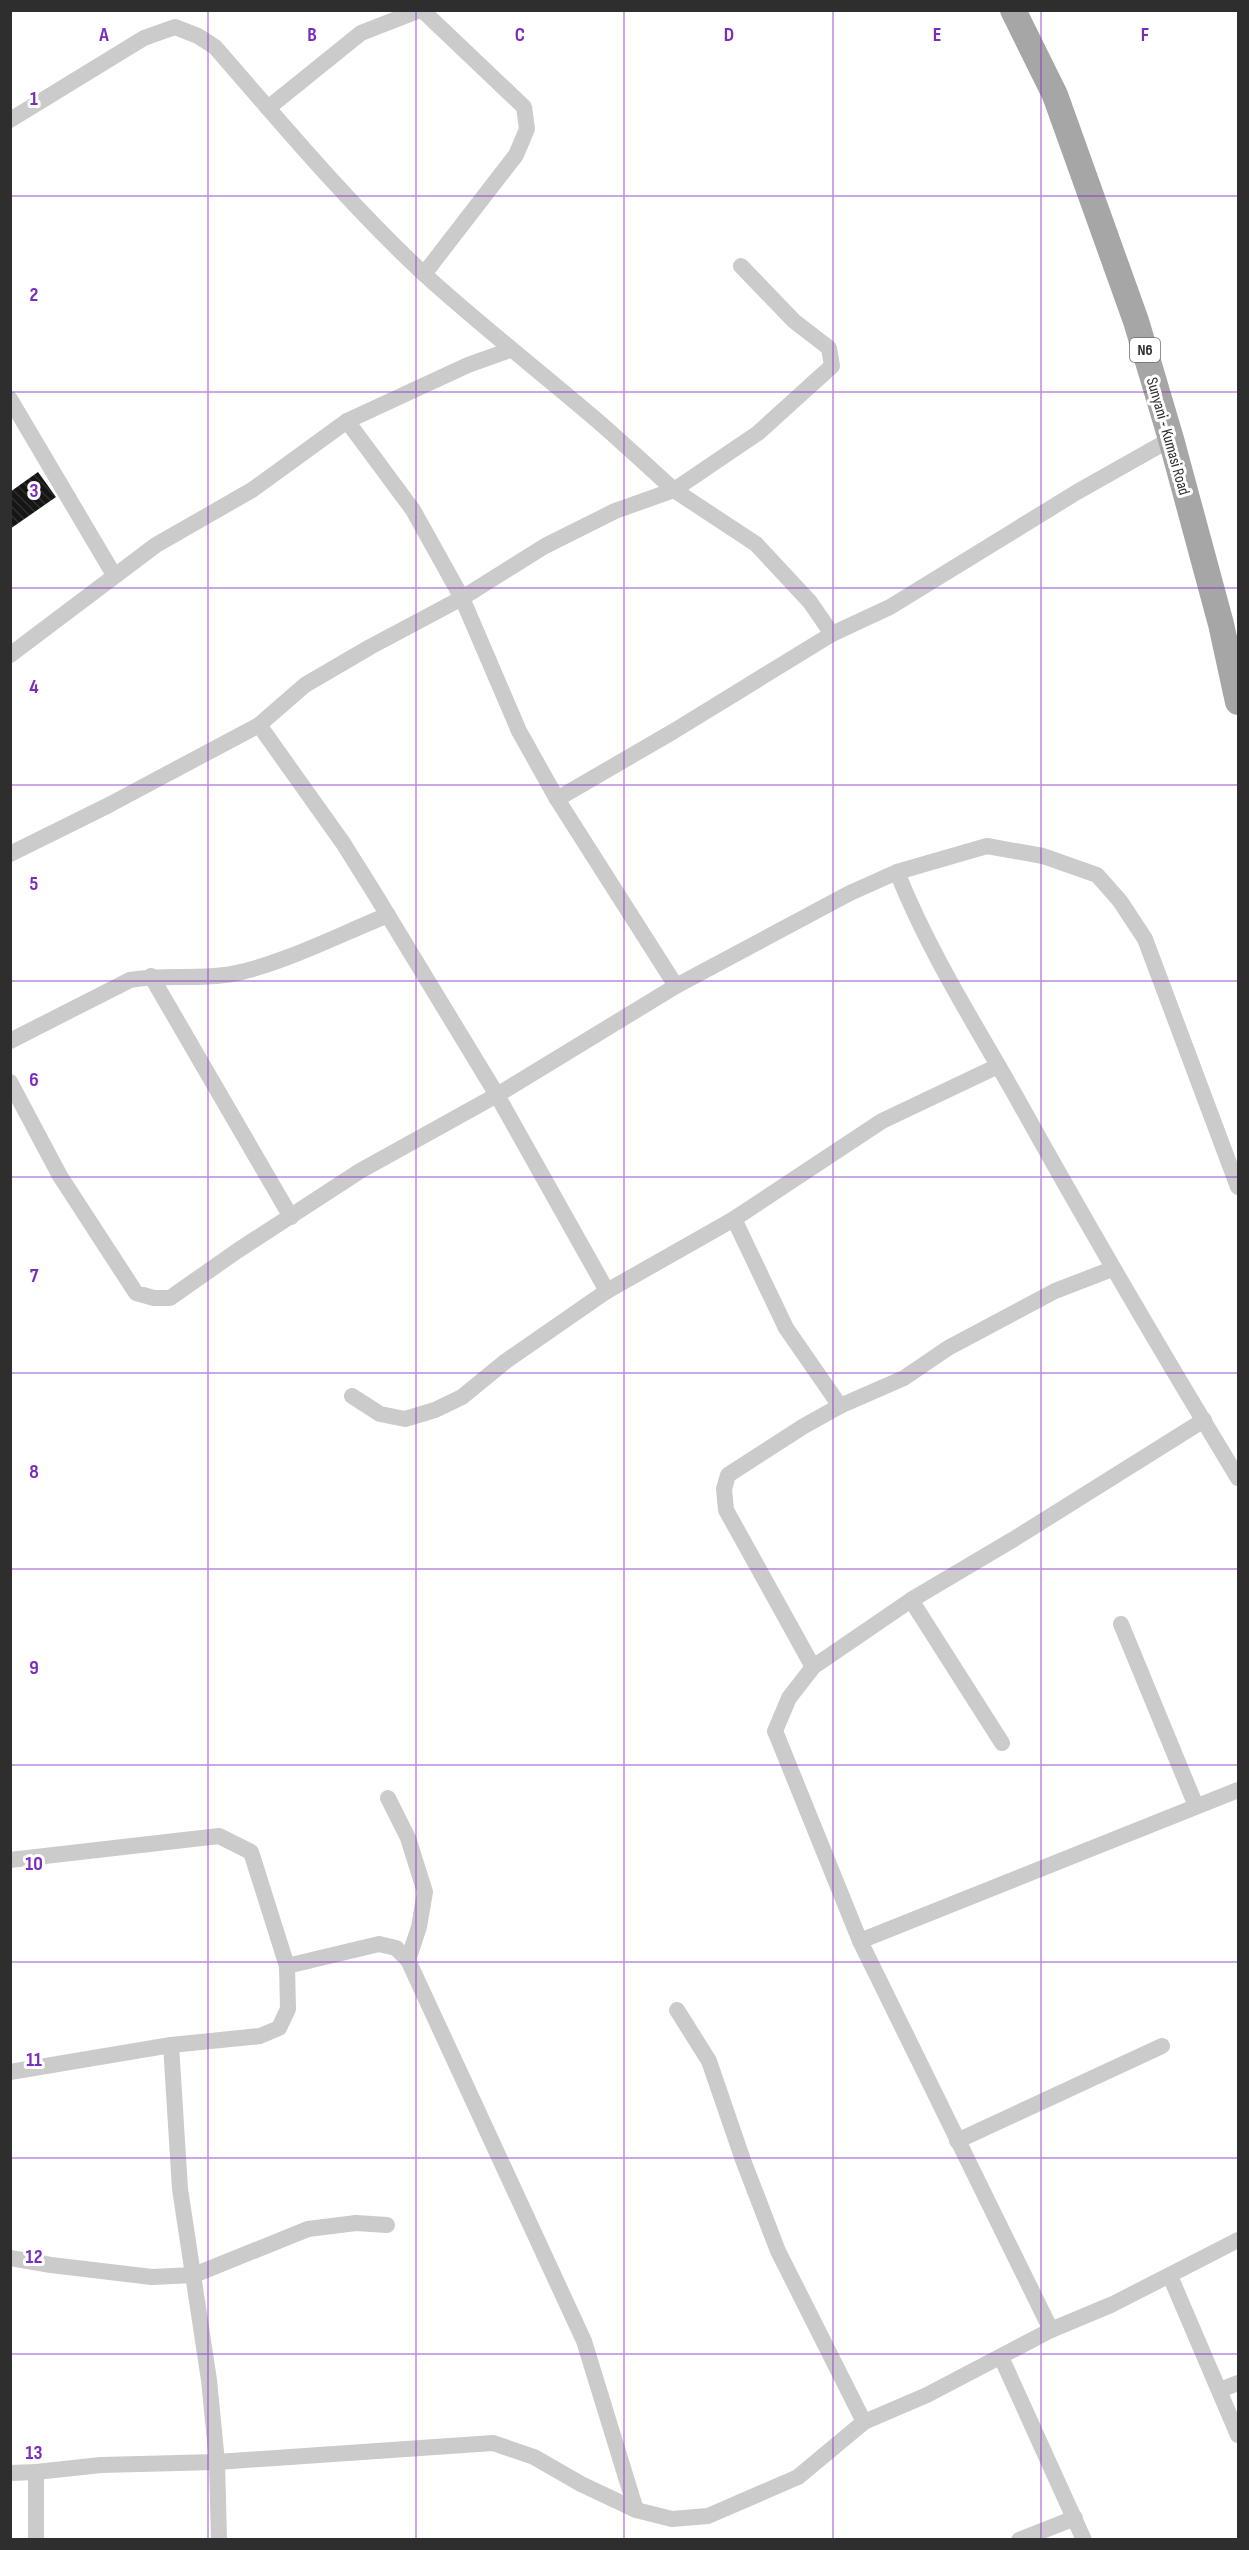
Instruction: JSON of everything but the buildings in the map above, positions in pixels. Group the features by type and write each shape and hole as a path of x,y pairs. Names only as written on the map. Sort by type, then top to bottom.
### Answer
{"main road":[{"name":"Sunyani - Kumasi Road","path":"1013,10 1055,95 1136,321 1171,439 1221,624 1239,702"}],"street":[{"path":"268,108 361,33 421,10 525,107 527,129 516,155 424,274"},
{"path":"10,120 144,38 175,27 198,36 215,47 386,237 424,274 510,350 600,422 675,490 756,544 810,602 832,634"},
{"path":"10,854 107,806 259,725 305,685 462,598 545,546 615,511 675,490 758,433 832,366 829,348 794,321 741,266"},
{"path":"10,655 156,545 252,490 347,421 468,365 510,350"},
{"path":"10,399 114,575"},
{"path":"347,421 413,510 462,598 519,731 557,799 676,986"},
{"path":"557,799 675,731 832,634 890,607 1077,492 1171,439"},
{"path":"259,725 343,843 388,915 496,1095 607,1291"},
{"path":"11,1086 60,1176 136,1293 170,1299 360,1171 496,1095 676,986 850,893 897,872 987,846 1043,856 1097,875 1119,901 1145,939 1239,1187"},
{"path":"897,872 908,900 961,1003 1112,1269 1204,1420 1230,1452 1239,1478"},
{"path":"10,1041 130,980 150,976 192,977 232,974 271,962 388,915"},
{"path":"150,976 291,1217"},
{"path":"352,1396 380,1414 405,1419 435,1410 462,1396 506,1361 607,1291 734,1219 882,1121 998,1066"},
{"path":"734,1219 786,1328 840,1406"},
{"path":"813,1667 726,1510 724,1489 728,1475 804,1426 840,1406 904,1378 948,1347 1055,1291 1112,1269"},
{"path":"1052,2330 860,1941 776,1731 789,1698 813,1667 911,1600 1014,1539 1204,1420"},
{"path":"911,1600 1002,1743"},
{"path":"1121,1624 1197,1806"},
{"path":"860,1941 1239,1790"},
{"path":"388,1798 408,1838 426,1892 419,1927 408,1960"},
{"path":"10,1860 219,1836 252,1852 287,1966 288,2008 279,2028 260,2037 171,2045 10,2072"},
{"path":"287,1966 379,1944 396,1948 408,1960 584,2341 636,2510"},
{"path":"677,2010 709,2061 742,2160 778,2251 864,2422"},
{"path":"171,2045 180,2189 209,2380 217,2462 219,2540"},
{"path":"957,2141 1162,2046"},
{"path":"10,2258 153,2277 194,2275 308,2229 356,2223 387,2225"},
{"path":"10,2473 102,2464 217,2462 493,2444 534,2457 581,2484 636,2510 672,2519 708,2516 798,2477 864,2422 927,2395 1052,2330 1170,2276 1239,2240"},
{"path":"1170,2276 1239,2435"},
{"path":"1001,2357 1084,2540"},
{"path":"1220,2390 1239,2383"},
{"path":"36,2472 36,2540"},
{"path":"1019,2540 1075,2518"}]}
